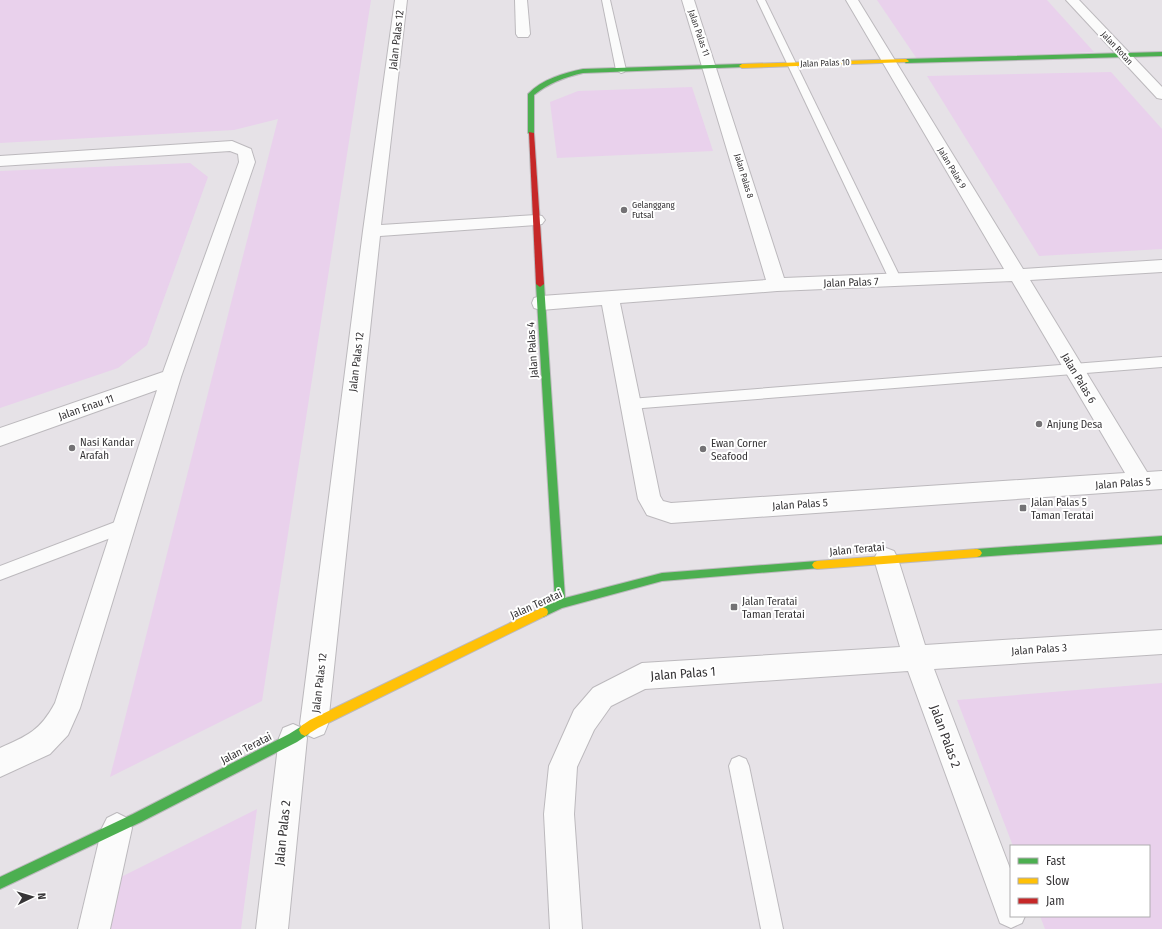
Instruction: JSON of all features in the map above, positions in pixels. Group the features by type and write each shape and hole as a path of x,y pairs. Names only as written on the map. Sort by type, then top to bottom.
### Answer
{"street":[{"name":"Jalan Palas 12","path":"303,731 372,231 402,0"},
{"path":"521,0 523,34"},
{"name":"Jalan Palas 11","path":"688,0 710,67"},
{"name":"Jalan Palas 9","path":"852,0 1017,275"},
{"name":"Jalan Rotan","path":"1072,0 1162,95"},
{"name":"Jalan Palas 10","path":"531,94 543,84 563,75 583,71 888,61 1161,55"},
{"name":"Jalan Palas 8","path":"710,67 778,285"},
{"name":"Jalan Palas 4","path":"531,94 530,117 560,604"},
{"path":"0,161 232,146 245,152 247,162 171,377 67,708 58,725 40,744 0,762"},
{"path":"372,231 536,220"},
{"name":"Jalan Palas 7","path":"541,303 778,285 1017,275 1162,266"},
{"name":"Jalan Palas 6","path":"1017,275 1073,368 1152,481"},
{"name":"Jalan Palas 5","path":"610,297 649,499 655,508 671,513 1152,481"},
{"name":"Jalan Enau 11","path":"0,437 171,377"},
{"name":"Jalan Teratai","path":"0,884 117,828 303,731 560,604 662,577 886,559 1162,540"},
{"name":"Jalan Palas 2","path":"886,559 916,657 1010,909"},
{"name":"Jalan Palas 3","path":"916,657 1162,642"},
{"name":"Jalan Palas 1","path":"566,929 559,814 563,766 584,720 602,697 642,676 916,657"},
{"name":"Jalan Palas 2","path":"272,929 303,731"},
{"path":"94,929 117,828"},
{"path":"1012,917 1017,929"}],"lane":[{"path":"606,0 621,70"},
{"path":"762,0 896,280"},
{"path":"630,404 1162,362"},
{"path":"0,574 123,526"},
{"path":"739,766 772,929"}],"shaded area":[{"path":"0,0 371,0 262,701 110,777 278,119 234,130 0,143"},
{"path":"877,0 1047,0 1094,52 917,59"},
{"path":"1111,72 1162,129 1162,249 1039,256 927,76"},
{"path":"692,87 713,151 557,158 550,102 578,91"},
{"path":"190,163 208,177 147,345 118,368 0,408 0,171"},
{"path":"1162,683 1162,929 1045,929 1040,917 1150,917 1150,845 1013,845 957,700"},
{"path":"257,809 241,929 106,929 117,879"}],"traffic: fast":[{"path":"906,61 1162,54"},
{"path":"531,133 531,94 549,82 569,74 583,71 742,66"},
{"path":"540,284 560,604"},
{"path":"977,553 1162,540"},
{"path":"543,612 560,604 662,577 817,565"},
{"path":"0,883 137,818 293,738 305,730"}],"traffic: slow":[{"path":"742,66 906,61"},
{"path":"817,565 977,553"},
{"path":"305,730 314,724 543,612"}],"traffic: jam":[{"path":"531,133 540,284"}],"place":[{"name":"Gelanggang Futsal","path":"624,210"},
{"name":"Anjung Desa","path":"1039,424"},
{"name":"Nasi Kandar Arafah","path":"72,448"},
{"name":"Ewan Corner Seafood","path":"703,449"},
{"name":"Jalan Palas 5 Taman Teratai","path":"1023,508"},
{"name":"Jalan Teratai Taman Teratai","path":"734,607"}]}
